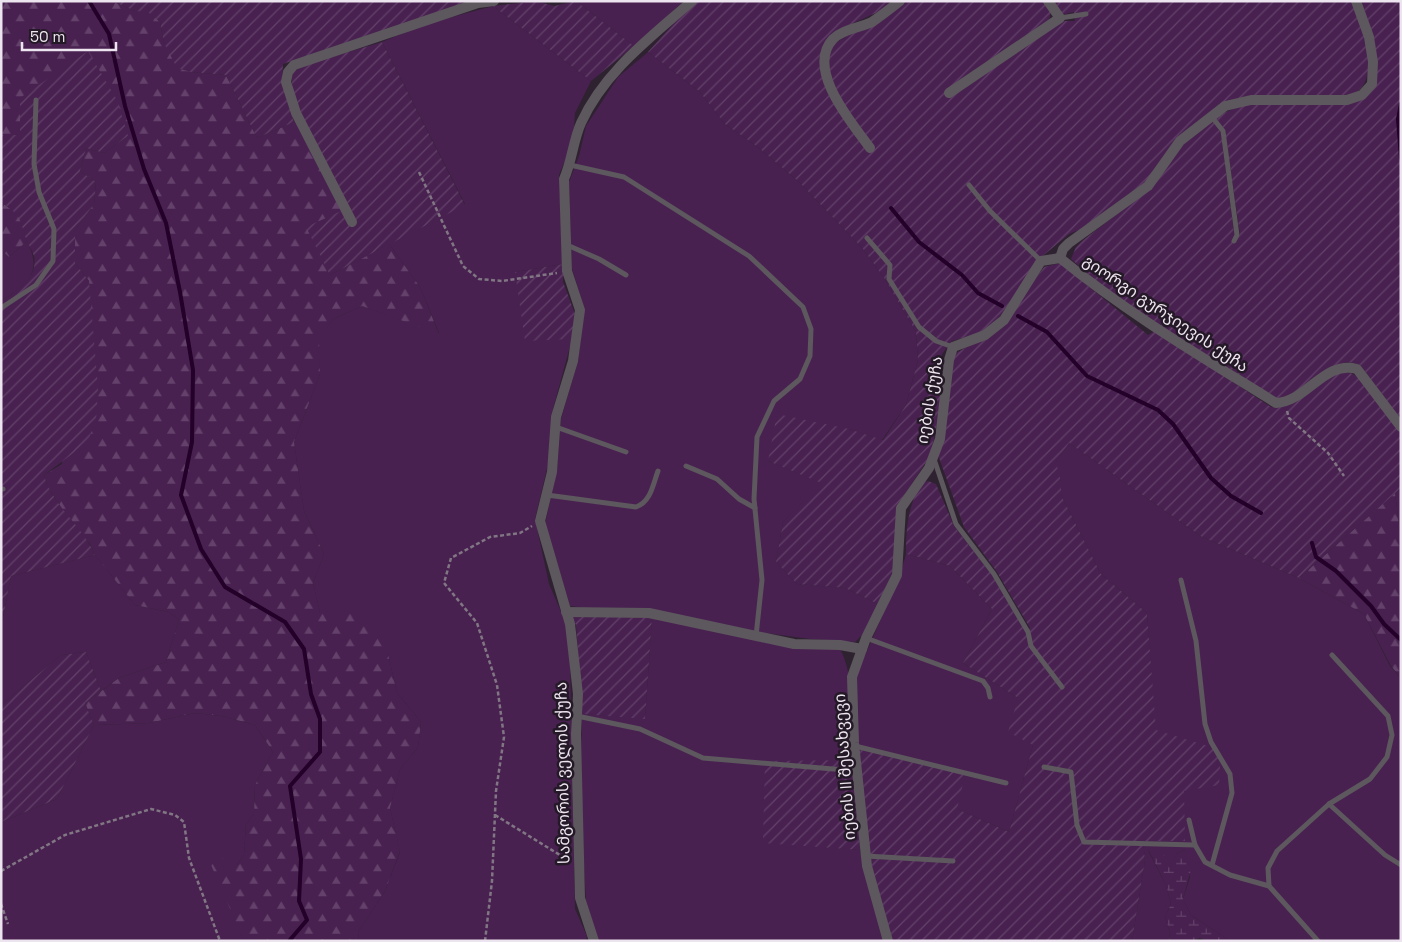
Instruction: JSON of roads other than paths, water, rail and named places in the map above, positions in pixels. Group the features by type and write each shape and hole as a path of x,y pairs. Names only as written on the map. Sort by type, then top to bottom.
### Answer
{"street":[{"path":"352,222 296,114 286,82 288,72 294,65 478,3 494,1"},
{"name":"სამგორის ველის ქუჩა","path":"594,941 580,898 578,694 570,624 540,521 552,472 556,417 573,361 580,310 567,271 564,179 570,165 580,124 595,98 621,64 692,1"},
{"path":"870,148 838,102 824,72 825,58 833,40 850,30 871,22 900,1"},
{"path":"949,93 1060,18 1048,1"},
{"name":"გიორგი გურჯიევის ქუჩა","path":"1356,1 1369,37 1373,62 1372,84 1362,95 1347,100 1251,100 1225,106 1180,141 1148,186 1069,244 1063,250 1060,258 1091,284 1159,330 1276,403 1284,403 1316,384 1333,369 1347,366 1357,369 1401,427"},
{"path":"1041,261 1060,258"},
{"name":"იების ქუჩა","path":"933,457 940,439 949,360 953,348 985,335 1004,320 1041,261"},
{"name":"იების II შესახვევი","path":"888,941 866,856 854,746 852,676 866,638 897,575 901,508 929,468 933,457"},
{"path":"566,612 649,614 794,644 846,646 862,649"}],"lane":[{"path":"1060,18 1086,14"},
{"path":"1,308 36,285 53,261 54,229 39,192 34,164 36,100"},
{"path":"1212,117 1223,131 1237,235 1234,241"},
{"path":"570,165 624,177 749,256 803,307 811,329 810,356 800,379 774,401 757,437 755,508 762,580 756,636"},
{"path":"969,185 990,211 1041,261"},
{"path":"867,238 890,266 889,279 918,327 936,341 953,348"},
{"path":"566,244 599,259 626,275"},
{"path":"555,427 626,452"},
{"name":"იების ქუჩა","path":"933,457 956,524 994,574 1028,632 1031,646 1062,688"},
{"path":"686,466 717,479 738,499 755,508"},
{"path":"546,495 636,507 644,505 648,500 658,471"},
{"path":"1181,580 1196,640 1205,724 1211,742 1230,774 1232,793 1212,865"},
{"path":"866,638 983,681 988,688 990,697"},
{"path":"1269,886 1268,868 1277,851 1330,804 1370,779 1387,758 1392,735 1388,716 1332,655"},
{"path":"577,716 640,729 703,758 857,770"},
{"path":"854,746 1006,783"},
{"path":"1044,767 1071,772 1077,825 1084,842 1195,846"},
{"path":"1330,804 1385,855 1401,865"},
{"path":"1190,820 1195,846 1205,862 1230,875 1269,886 1318,941"},
{"path":"866,856 953,861"}],"waterway":[{"path":"89,1 109,34 125,106 144,169 166,223 180,292 193,370 192,442 181,495 201,549 225,587 285,622 304,649 311,694 320,719 320,752 290,786 301,859 299,901 307,920 289,941"},
{"path":"1401,104 1398,119 1401,158"},
{"path":"891,208 919,242 962,275 978,293 1002,306"},
{"path":"1018,316 1047,332 1087,376 1158,410 1173,424 1211,478 1231,496 1261,513"},
{"path":"1312,543 1316,557 1336,571 1401,640"}]}
